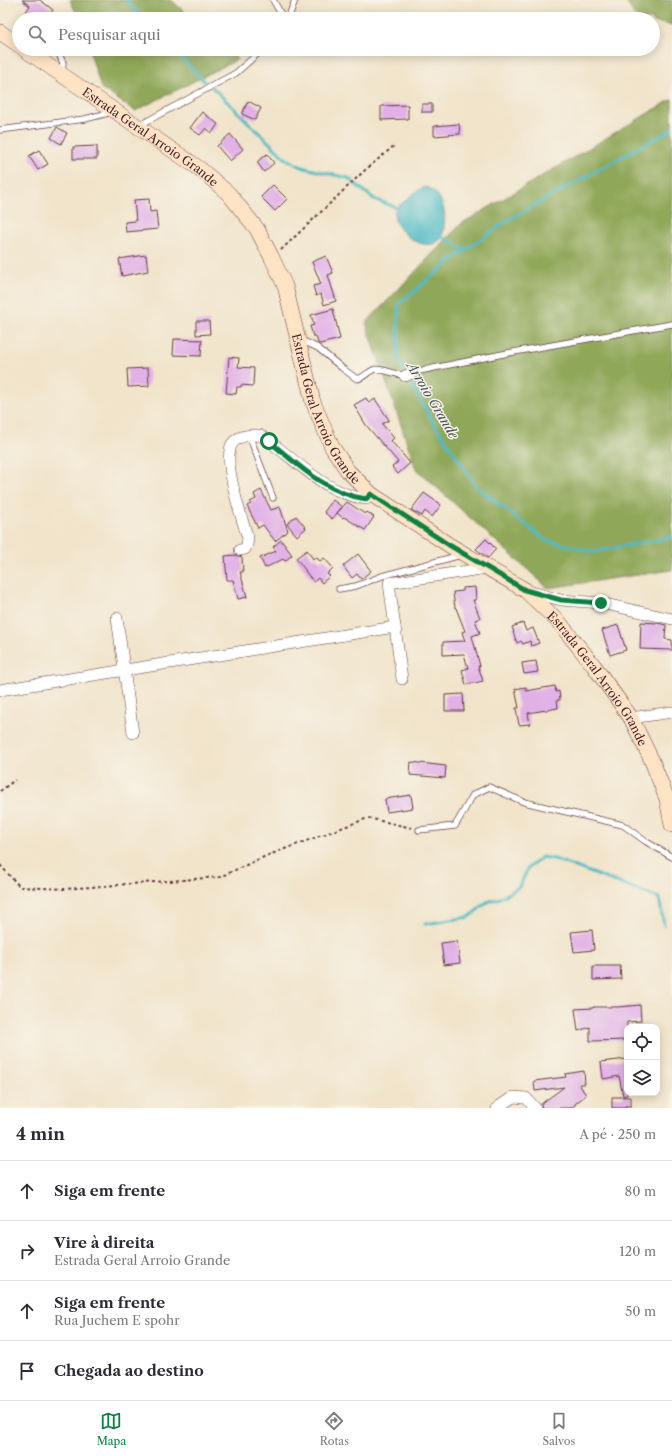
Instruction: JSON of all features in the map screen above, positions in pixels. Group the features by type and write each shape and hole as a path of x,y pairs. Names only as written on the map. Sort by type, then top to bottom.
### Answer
{"main road":[{"path":"0,32 12,40"},
{"name":"Estrada Geral Arroio Grande","path":"34,56 200,169 229,194 257,229 285,286 313,402 332,448 348,471 371,494 487,568 525,590 558,621 594,666 631,718 652,760 667,799 672,825"}],"street":[{"path":"240,550 245,549 248,538 234,490 230,452 232,444 238,439 249,435 260,435 325,485 344,494 366,499 371,494"},
{"path":"402,679 389,583 487,568"},
{"path":"525,590 561,600 601,603 672,619"},
{"path":"117,618 133,733"},
{"path":"0,690 395,627"},
{"path":"631,718 672,712"},
{"path":"497,1108 513,1097 526,1098 535,1108"}],"lane":[{"path":"273,0 280,12"},
{"path":"291,12 295,0"},
{"path":"60,56 63,63 62,75"},
{"path":"137,126 236,73 255,56"},
{"path":"0,130 85,119 115,111"},
{"path":"299,339 318,348 357,379 379,368 390,373 409,374 508,353 672,324"},
{"path":"249,435 273,498"},
{"path":"339,589 356,586 382,576 465,554"},
{"path":"419,830 455,826 473,795 488,787 524,802 623,825 645,841 672,857"}],"path":[{"path":"272,258 364,171 394,146"},
{"path":"0,791 15,780"},
{"path":"0,865 20,886 65,889 220,877 266,856 368,818 419,830"}],"green space":[{"path":"70,0 171,0 185,12 76,12"},
{"path":"625,0 672,0 672,25 660,23 660,12 633,12"},
{"path":"91,56 235,56 238,59 135,111 101,88"},
{"path":"672,99 672,570 548,588 416,469 366,323 461,224"}],"water":[{"path":"427,187 438,196 444,208 444,230 442,237 438,242 432,244 419,243 412,240 401,230 395,217 395,211 399,206 416,192"}],"building":[{"path":"22,0 40,0 53,10 52,12 27,12 26,11 30,6"},
{"path":"248,101 261,108 255,120 242,114"},
{"path":"422,104 432,104 432,112 422,112"},
{"path":"408,105 408,119 381,120 381,106"},
{"path":"202,112 218,124 212,133 206,128 200,135 190,128"},
{"path":"459,124 460,134 434,136 434,126"},
{"path":"57,127 67,133 61,144 51,138"},
{"path":"230,134 243,149 230,161 217,146"},
{"path":"97,146 97,159 73,159 73,147"},
{"path":"39,150 48,164 38,170 29,156"},
{"path":"267,154 274,163 264,172 257,162"},
{"path":"273,185 287,199 275,211 261,197"},
{"path":"149,199 150,212 156,211 158,229 126,232 125,222 136,221 134,200"},
{"path":"146,255 148,271 122,276 119,259"},
{"path":"326,256 333,273 328,275 336,301 324,305 321,294 316,296 313,286 321,284 312,262"},
{"path":"333,309 340,339 320,344 318,343 316,336 313,336 310,326 314,325 311,315"},
{"path":"196,321 209,321 210,334 196,335"},
{"path":"174,339 202,340 201,356 173,355"},
{"path":"229,357 239,358 238,367 254,368 253,386 241,385 241,387 237,387 236,394 226,393"},
{"path":"148,368 149,386 128,387 127,369"},
{"path":"366,398 369,403 375,399 389,420 382,424 394,438 391,441 410,463 398,474 392,467 398,462 366,425 354,405"},
{"path":"261,490 271,510 280,507 288,531 275,541 263,525 258,528 247,506 251,504 250,502 256,499 254,494"},
{"path":"424,493 441,505 432,517 425,511 422,516 411,510"},
{"path":"333,500 342,507 332,519 324,512"},
{"path":"347,502 365,514 367,512 374,517 365,530 337,513"},
{"path":"296,516 306,528 297,536 287,524"},
{"path":"486,539 496,549 488,558 476,549"},
{"path":"281,540 292,555 285,561 283,559 265,568 260,558 276,551 273,547"},
{"path":"307,550 313,559 316,557 320,561 324,558 333,568 327,574 330,576 322,583 318,578 314,582 296,558"},
{"path":"358,554 371,571 361,579 357,574 352,578 343,566"},
{"path":"235,555 242,557 243,572 240,572 247,597 238,599 233,580 227,580 225,556"},
{"path":"475,587 476,600 473,600 480,618 475,620 480,633 472,636 480,666 478,666 483,681 466,685 462,670 468,668 464,654 443,655 443,642 465,641 462,632 465,631 455,608 453,592 463,591 463,588"},
{"path":"641,622 666,625 665,639 672,640 672,650 640,649"},
{"path":"523,623 526,631 533,628 539,643 531,646 530,641 523,644 521,641 517,643 512,627"},
{"path":"618,625 626,650 610,655 602,630"},
{"path":"536,661 538,672 524,674 522,663"},
{"path":"555,686 556,692 559,691 560,700 557,700 558,708 528,713 530,724 519,725 516,708 519,708 515,689 526,687 526,691"},
{"path":"463,694 464,711 445,711 445,695"},
{"path":"411,762 446,766 445,778 410,775"},
{"path":"411,795 413,808 387,812 385,799"},
{"path":"592,930 594,950 574,952 571,932"},
{"path":"457,941 460,963 444,965 441,943"},
{"path":"593,966 620,966 621,979 593,980"},
{"path":"640,1005 641,1021 627,1022 627,1024 624,1024 624,1040 590,1041 590,1027 578,1031 575,1009"},
{"path":"624,1059 624,1096 619,1076 603,1079 601,1062"},
{"path":"584,1071 585,1084 579,1084 586,1095 575,1105 571,1108 542,1108 541,1104 564,1087 535,1091 534,1081 566,1077 565,1074"},
{"path":"612,1097 631,1097 631,1106 625,1106 625,1108 612,1108"}],"waterway":[{"path":"126,0 137,12"},
{"path":"180,56 204,81"},
{"path":"212,87 285,158 305,168 348,178 374,199 397,208"},
{"name":"Arroio Grande","path":"405,373 398,359 399,304 453,259 510,219 672,129"},
{"path":"442,237 466,250"},
{"name":"Arroio Grande","path":"408,378 430,417 476,486 545,540 593,552 672,537"},
{"path":"425,924 469,917 487,902 500,898 519,887 528,868 542,857 554,859 659,898 664,925"}],"route":[{"path":"269,441 325,485 354,498 366,499 371,494 449,545 525,590 561,600 601,603"}]}
